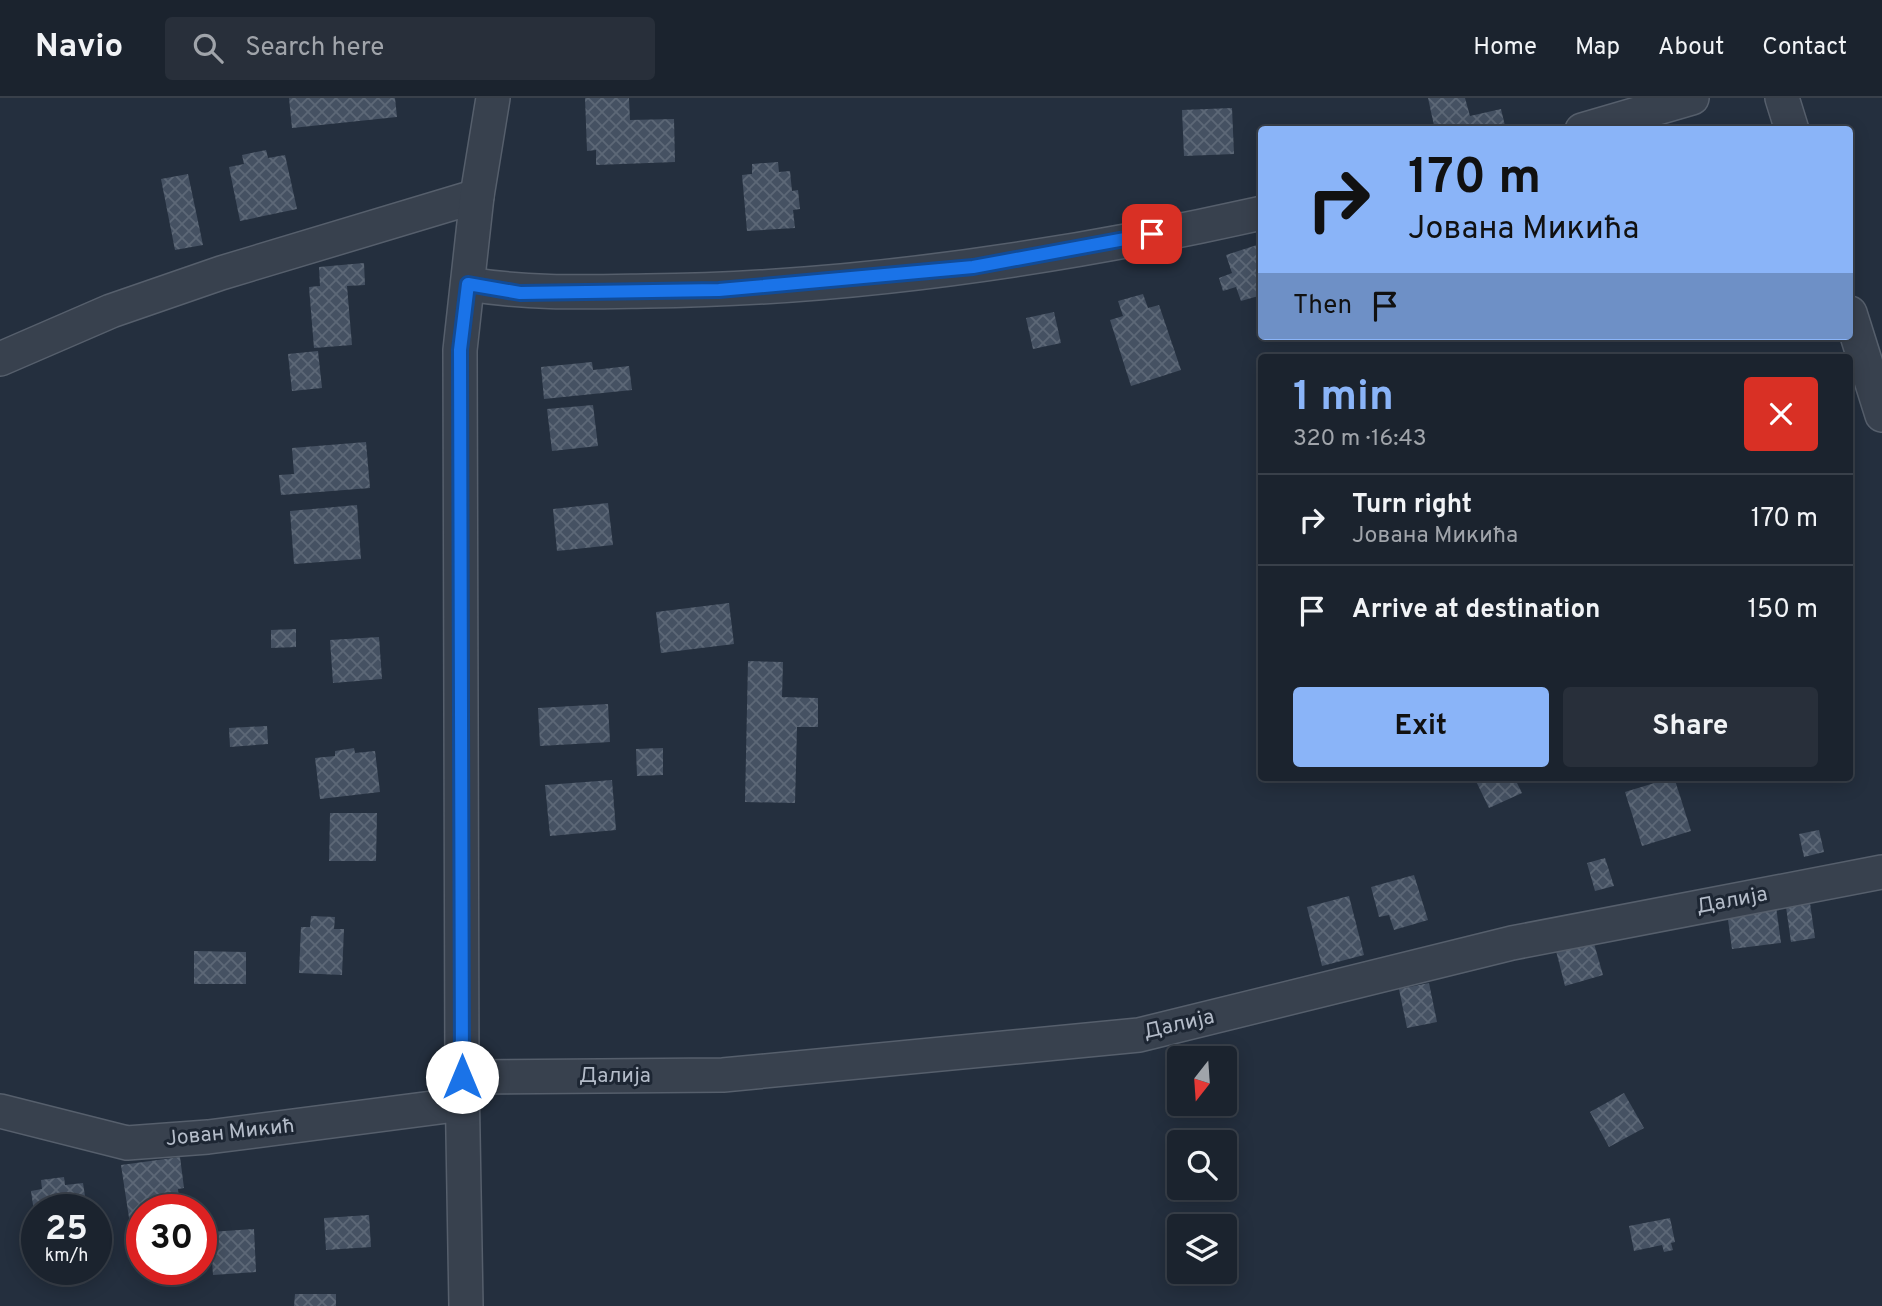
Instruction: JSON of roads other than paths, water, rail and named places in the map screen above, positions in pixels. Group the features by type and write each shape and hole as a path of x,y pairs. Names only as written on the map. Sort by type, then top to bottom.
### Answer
{"street":[{"path":"466,1306 462,1091 460,350 477,196 493,98"},
{"path":"1596,126 1692,98"},
{"path":"1782,98 1791,126"},
{"path":"0,359 111,311 221,273 477,196"},
{"path":"468,284 520,293 719,290 973,267 1258,214"},
{"path":"1853,323 1882,415"},
{"name":"Далија","path":"462,1091 723,1075 1139,1035 1512,943 1882,872"},
{"name":"Јован Микић","path":"0,1111 127,1143 208,1137 462,1091"}]}
